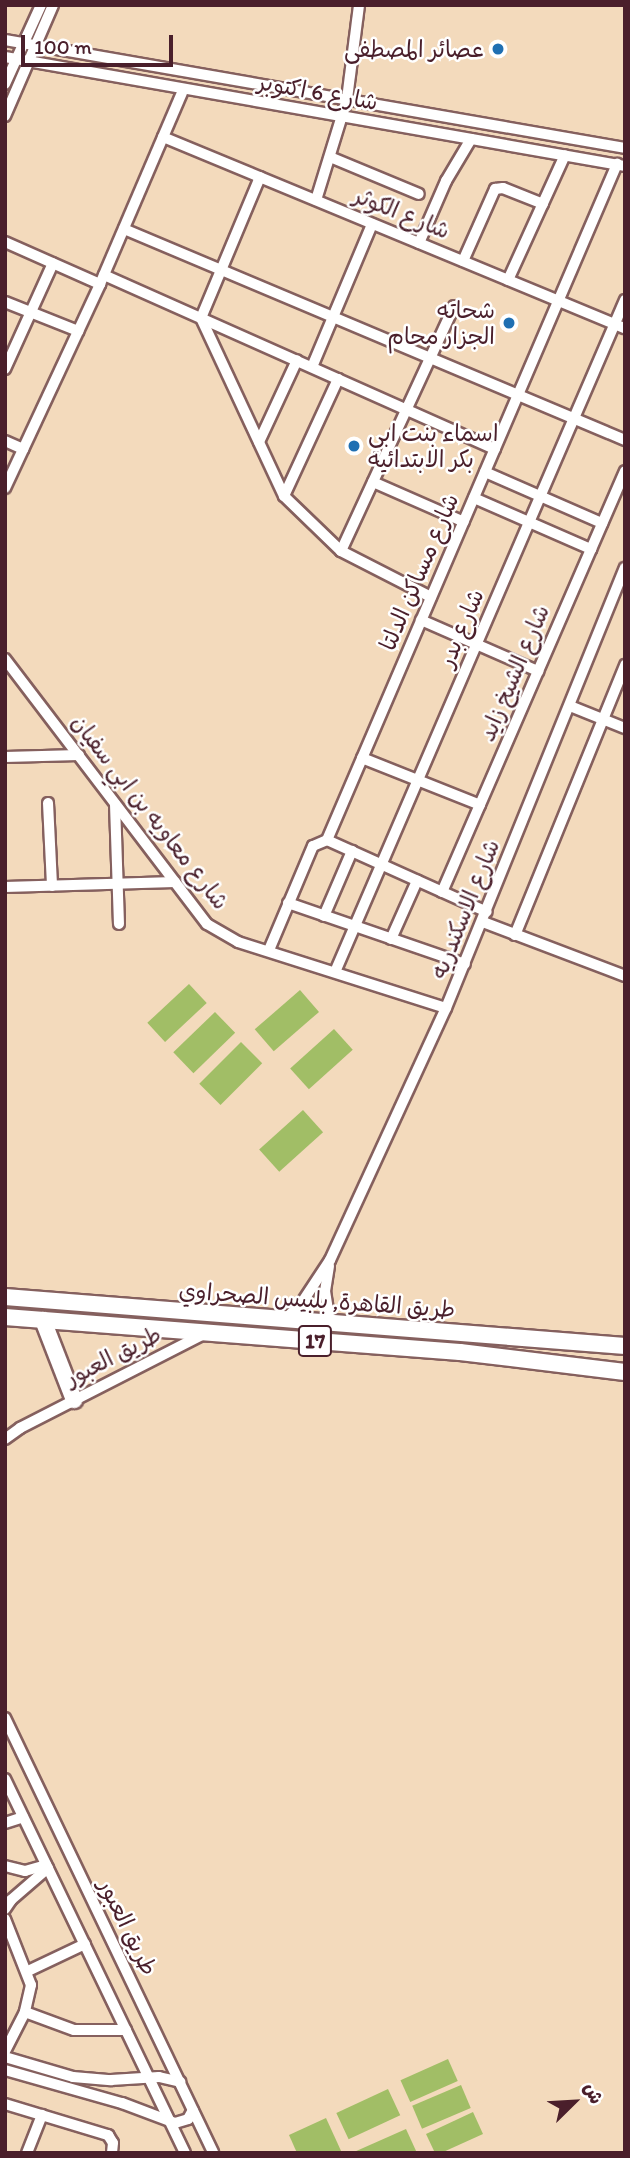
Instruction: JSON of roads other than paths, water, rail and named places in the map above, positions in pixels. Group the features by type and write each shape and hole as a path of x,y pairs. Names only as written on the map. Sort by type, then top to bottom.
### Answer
{"highway":[{"name":"طريق القاهرة, بلبيس الصحراوي","path":"5,1297 622,1346"},
{"name":"طريق القاهرة, بلبيس الصحراوي","path":"5,1317 460,1352 621,1371"},
{"path":"43,1320 74,1401"},
{"path":"576,1366 582,1357 580,1342"},
{"path":"621,1371 614,1367 612,1355 622,1346"}],"street":[{"path":"5,116 30,60 30,44 41,5"},
{"path":"5,84 11,57 30,44 53,5"},
{"path":"316,200 347,99 359,5"},
{"name":"شارع 6 اكتوبر","path":"5,40 625,148"},
{"name":"شارع 6 اكتوبر","path":"11,57 183,90 621,165"},
{"path":"5,487 102,279 183,90"},
{"name":"شارع الكوثر","path":"163,137 620,326"},
{"path":"419,243 446,181 471,139"},
{"path":"508,279 565,155"},
{"path":"330,157 419,194"},
{"name":"شارع مساكن الدلتا","path":"269,950 313,846 327,840 559,300 621,165"},
{"path":"260,177 201,318 285,496 341,551 431,597"},
{"path":"463,261 495,189 503,188 543,204"},
{"path":"312,367 372,224"},
{"path":"124,229 625,440"},
{"path":"6,245 201,318 495,449"},
{"path":"5,369 53,264"},
{"name":"شارع بدر","path":"335,972 574,419 620,326 625,300"},
{"path":"5,302 78,331"},
{"path":"341,551 454,306"},
{"path":"259,442 297,360"},
{"path":"285,496 338,379"},
{"path":"5,441 23,449"},
{"name":"شارع الشيخ زايد","path":"442,892 625,471"},
{"path":"485,472 602,523"},
{"path":"373,482 464,522"},
{"path":"474,498 591,549"},
{"name":"شارع الاسكندريه","path":"284,1320 301,1304 330,1260 446,1008 624,571"},
{"path":"421,620 538,671"},
{"name":"شارع معاويه بن ابي سفيان","path":"5,659 207,924 223,936 446,1008"},
{"path":"515,934 625,665"},
{"path":"570,706 625,728"},
{"path":"5,757 79,755"},
{"path":"362,758 480,805"},
{"path":"48,803 52,886"},
{"path":"115,804 120,924"},
{"path":"327,840 442,892 515,934 625,975"},
{"path":"324,916 352,851"},
{"path":"391,939 417,881"},
{"path":"5,887 175,883"},
{"path":"288,903 465,964"},
{"name":"شارع الاسكندريه","path":"330,1260 325,1291 330,1324"},
{"name":"طريق العبور","path":"5,1438 205,1333"},
{"name":"طريق العبور","path":"5,1718 214,2153"},
{"name":"طريق العبور","path":"5,1779 184,2153"},
{"path":"5,1823 23,1817"},
{"path":"5,1866 25,1871 47,1866"},
{"path":"5,1909 11,1899 47,1866"},
{"path":"5,1919 31,1984 25,2012 5,2051"},
{"path":"28,1971 85,1944"},
{"path":"25,2012 74,2030 126,2030"},
{"path":"5,2057 73,2077 111,2080 149,2078 180,2082"},
{"path":"5,2070 121,2103 170,2122 184,2122 193,2110"},
{"path":"5,2104 108,2135 113,2143 112,2153"},
{"path":"27,2153 42,2115"}],"place":[{"name":"عصائر المصطفى","path":"498,49"},
{"name":"شحاته الجزار محام","path":"509,323"},
{"name":"اسماء بنت ابي بكر الابتدائيه","path":"354,446"}]}
